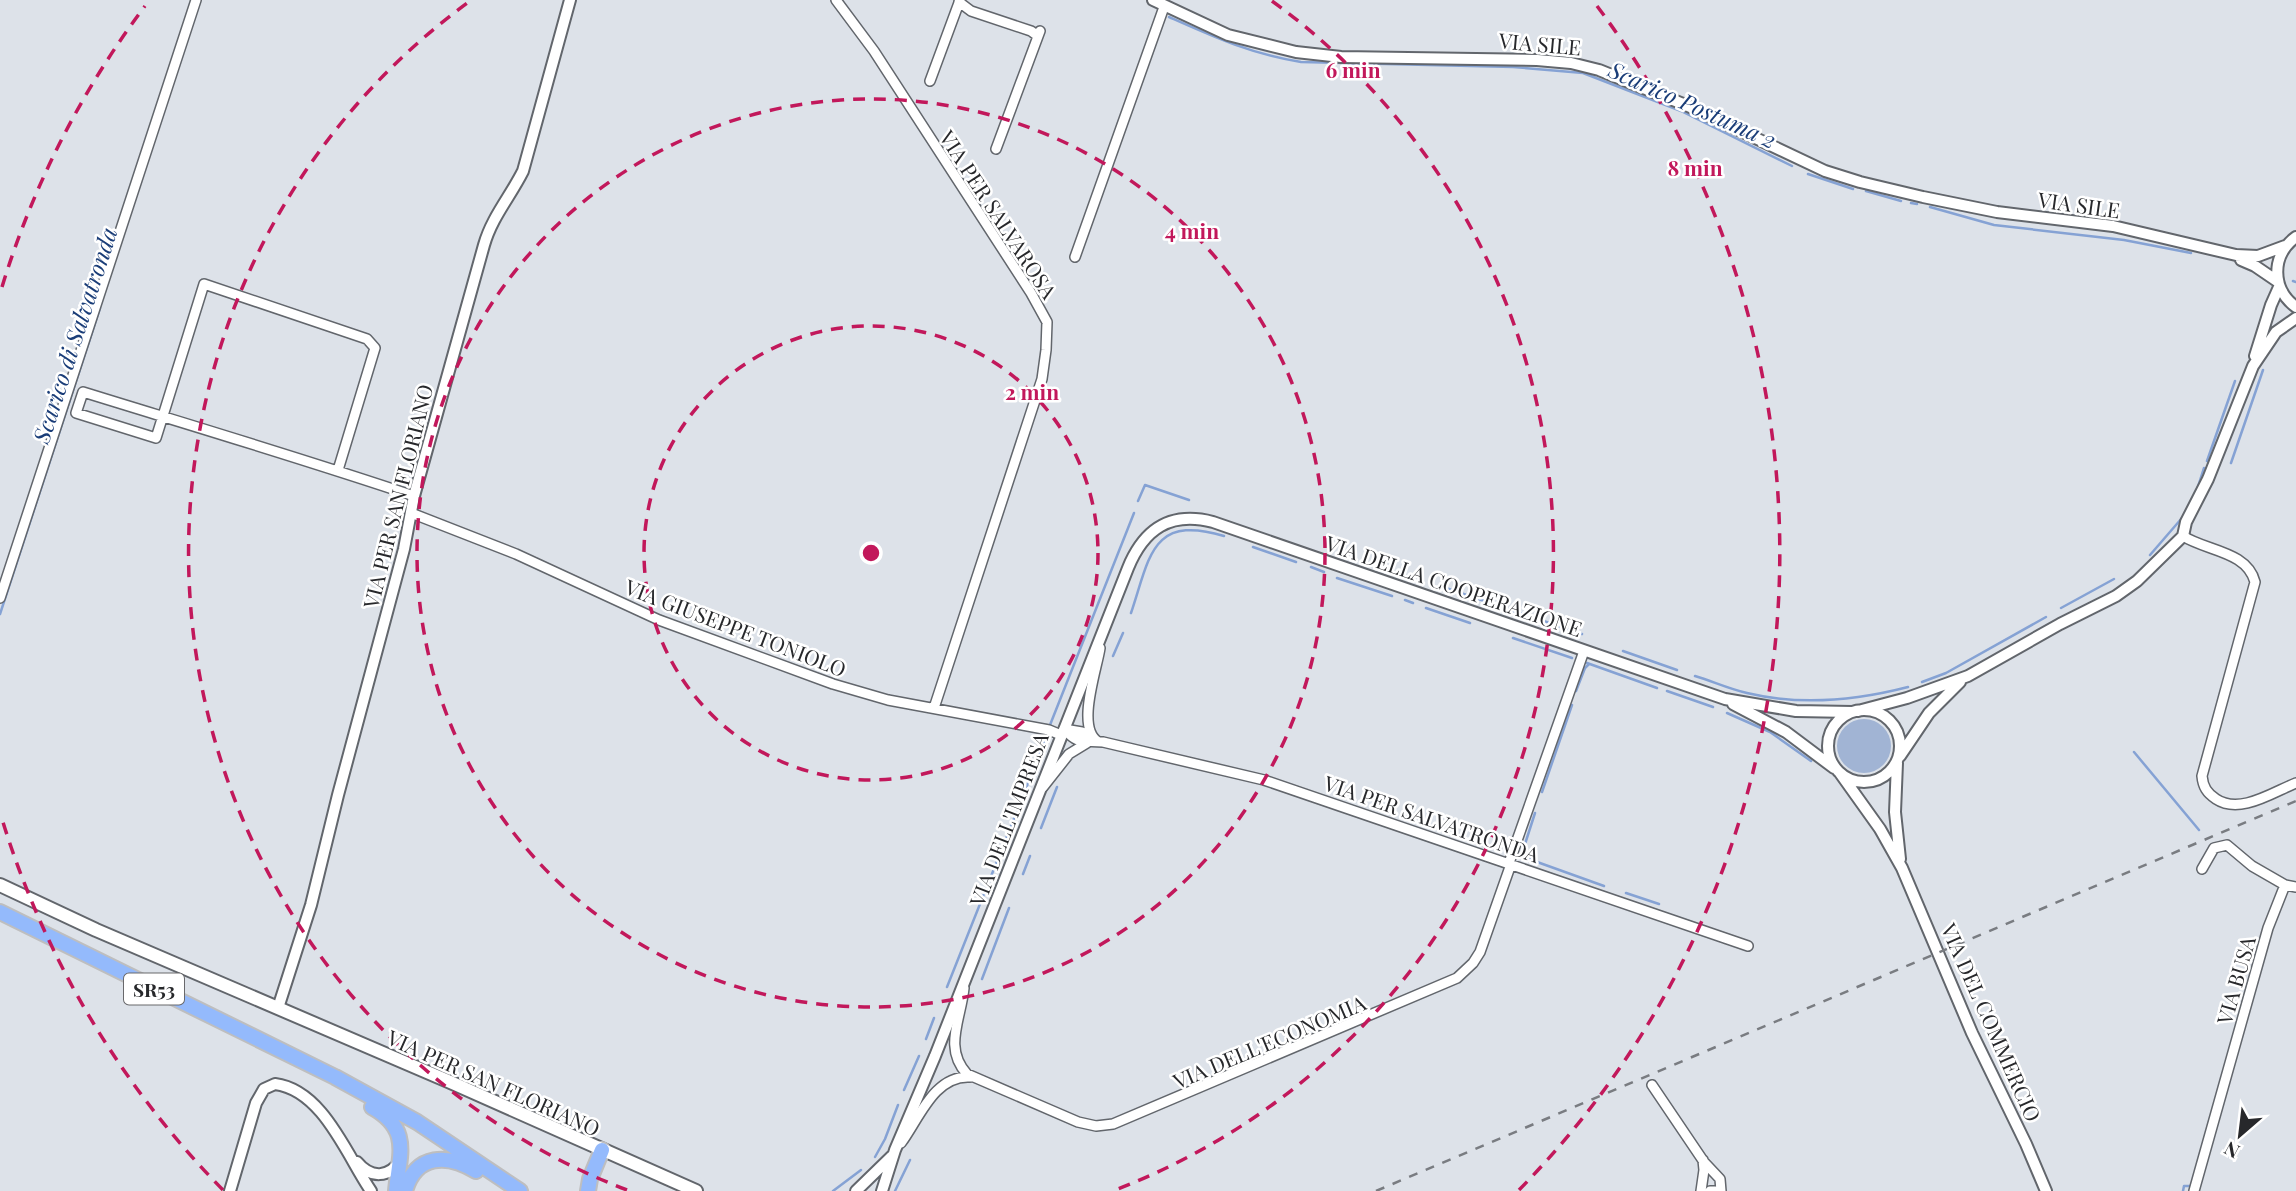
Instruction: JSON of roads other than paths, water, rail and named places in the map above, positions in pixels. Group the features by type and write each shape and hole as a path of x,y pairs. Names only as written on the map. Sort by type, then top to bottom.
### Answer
{"main road":[{"name":"VIA PER SAN FLORIANO","path":"0,885 83,925 528,1116 695,1191"},
{"name":"SR53","path":"0,912 310,1064 416,1122 520,1191"},
{"path":"310,1064 314,1071 388,1118 400,1139 401,1160 396,1191"},
{"path":"588,1191 602,1150"},
{"path":"405,1191 417,1169 442,1159 464,1164 507,1191"}],"street":[{"path":"0,598 196,0"},
{"name":"VIA PER SAN FLORIANO","path":"278,1008 312,905 338,795 404,549 414,496 488,231 523,172 570,0"},
{"name":"VIA PER SALVAROSA","path":"836,0 874,51 976,205 1046,322 1042,379 934,708"},
{"name":"VIA SILE","path":"1153,0 1237,38 1313,55 1517,59 1560,62 1591,68 1653,91 1803,161 1853,180 1997,212 2113,226 2225,254 2255,266 2278,284 2286,298 2296,307"},
{"path":"930,81 960,1 971,10 1039,34 996,149"},
{"path":"1075,257 1164,7"},
{"name":"VIA SILE","path":"2225,254 2259,256 2292,239"},
{"name":"VIA DELLA COOPERAZIONE","path":"1718,697 1789,710 1855,712 1907,698 1968,676 2116,596 2137,581 2183,536 2186,522 2208,479 2253,366 2278,284 2278,260 2292,239"},
{"path":"338,470 375,348 367,339 204,284 163,417 156,438 76,414 83,393 163,417 338,470 414,496"},
{"name":"VIA DELLA COOPERAZIONE","path":"2253,366 2276,332 2296,318"},
{"name":"VIA GIUSEPPE TONIOLO","path":"411,513 516,554 613,600 726,646 833,684 888,700 1062,732"},
{"name":"VIA DELLA COOPERAZIONE","path":"1176,520 1193,518 1213,522 1718,697 1786,732 1839,772"},
{"name":"VIA DELL'IMPRESA","path":"882,1191 896,1149 1137,549 1152,532 1176,520"},
{"path":"2183,536 2193,543 2241,560 2248,566 2255,582 2202,776 2204,788 2231,806 2243,804 2296,783"},
{"path":"1038,794 1069,754 1094,741 1087,715 1100,638"},
{"name":"VIA DELL'ECONOMIA","path":"972,1077 1090,1125 1114,1124 1460,976 1475,962 1480,953 1584,650"},
{"name":"VIA DELLA COOPERAZIONE","path":"1897,760 1929,713 1968,676"},
{"path":"1855,712 1878,713 1890,722 1900,741 1897,760 1882,777 1869,782 1854,781 1839,772 1829,754 1830,735 1841,719 1855,712"},
{"name":"VIA PER SALVATRONDA","path":"1062,732 1077,741 1094,741 1252,776 1748,946"},
{"name":"VIA DEL COMMERCIO","path":"1897,760 1895,812 1902,868"},
{"name":"VIA DEL COMMERCIO","path":"1839,772 1880,829 1902,868 1972,1033 2046,1191"},
{"path":"2203,869 2214,848 2227,845 2252,866 2285,885 2296,887"},
{"name":"VIA BUSA","path":"2194,1191 2268,928 2285,885"},
{"path":"965,979 962,1011 953,1045 959,1065 972,1077"},
{"path":"896,1149 939,1089 957,1078 972,1077"},
{"path":"230,1191 256,1103 264,1089 269,1085 279,1084 307,1099 321,1112 371,1191"},
{"path":"1652,1085 1721,1181 1721,1191"},
{"path":"346,1149 362,1168 373,1174 390,1172 401,1160"},
{"name":"VIA DELL'IMPRESA","path":"856,1191 885,1164 896,1149"},
{"path":"1701,1191 1704,1166 1702,1158"}],"waterway":[{"name":"Scarico Postuma 2","path":"1169,17 1249,50 1301,62 1513,67 1583,73 1681,111 1792,166"},
{"name":"Scarico Postuma 2","path":"1808,174 1853,189"},
{"name":"Scarico Postuma 2","path":"1866,191 1901,201"},
{"name":"Scarico Postuma 2","path":"1911,203 1917,204"},
{"name":"Scarico Postuma 2","path":"1930,207 1994,225 2124,240 2191,253"},
{"name":"Scarico di Salvatronda","path":"0,614 100,308"},
{"name":"Scarico Postuma 2","path":"2231,463 2263,370"},
{"path":"2207,461 2235,381"},
{"path":"2197,490 2204,468"},
{"path":"1138,501 1145,485 1189,500"},
{"path":"1050,725 1134,513"},
{"path":"2150,555 2182,518"},
{"path":"1131,613 1143,574 1157,545 1168,536 1181,531 1200,531 1224,536"},
{"path":"1253,547 1296,562"},
{"path":"1311,567 1324,572"},
{"path":"1337,578 1392,596"},
{"path":"2061,608 2114,579"},
{"path":"1446,588 1582,634"},
{"path":"1405,600 1413,603"},
{"path":"1426,608 1470,623"},
{"path":"1922,682 1946,673 2046,617"},
{"path":"1113,656 1123,633"},
{"path":"1513,638 1572,658"},
{"path":"1623,651 1677,670"},
{"path":"1587,663 1657,688"},
{"path":"1576,691 1589,664"},
{"path":"1695,676 1740,691 1787,700 1868,696 1908,687"},
{"path":"1667,691 1713,707"},
{"path":"1542,792 1572,705"},
{"path":"1727,713 1770,732 1811,761"},
{"path":"947,987 1046,738"},
{"path":"2134,752 2199,830"},
{"path":"1041,828 1057,787"},
{"path":"1535,813 1525,844 1526,858 1604,886"},
{"path":"1023,874 1030,856"},
{"path":"1626,893 1659,904"},
{"path":"982,979 1009,908"},
{"path":"926,1039 934,1018"},
{"path":"904,1090 919,1056"},
{"path":"875,1157 898,1105"},
{"path":"895,1191 910,1160"},
{"path":"833,1191 861,1170"},
{"path":"2183,1191 2184,1186 2191,1186"}],"railway":[{"path":"1376,1191 2296,801"}]}
